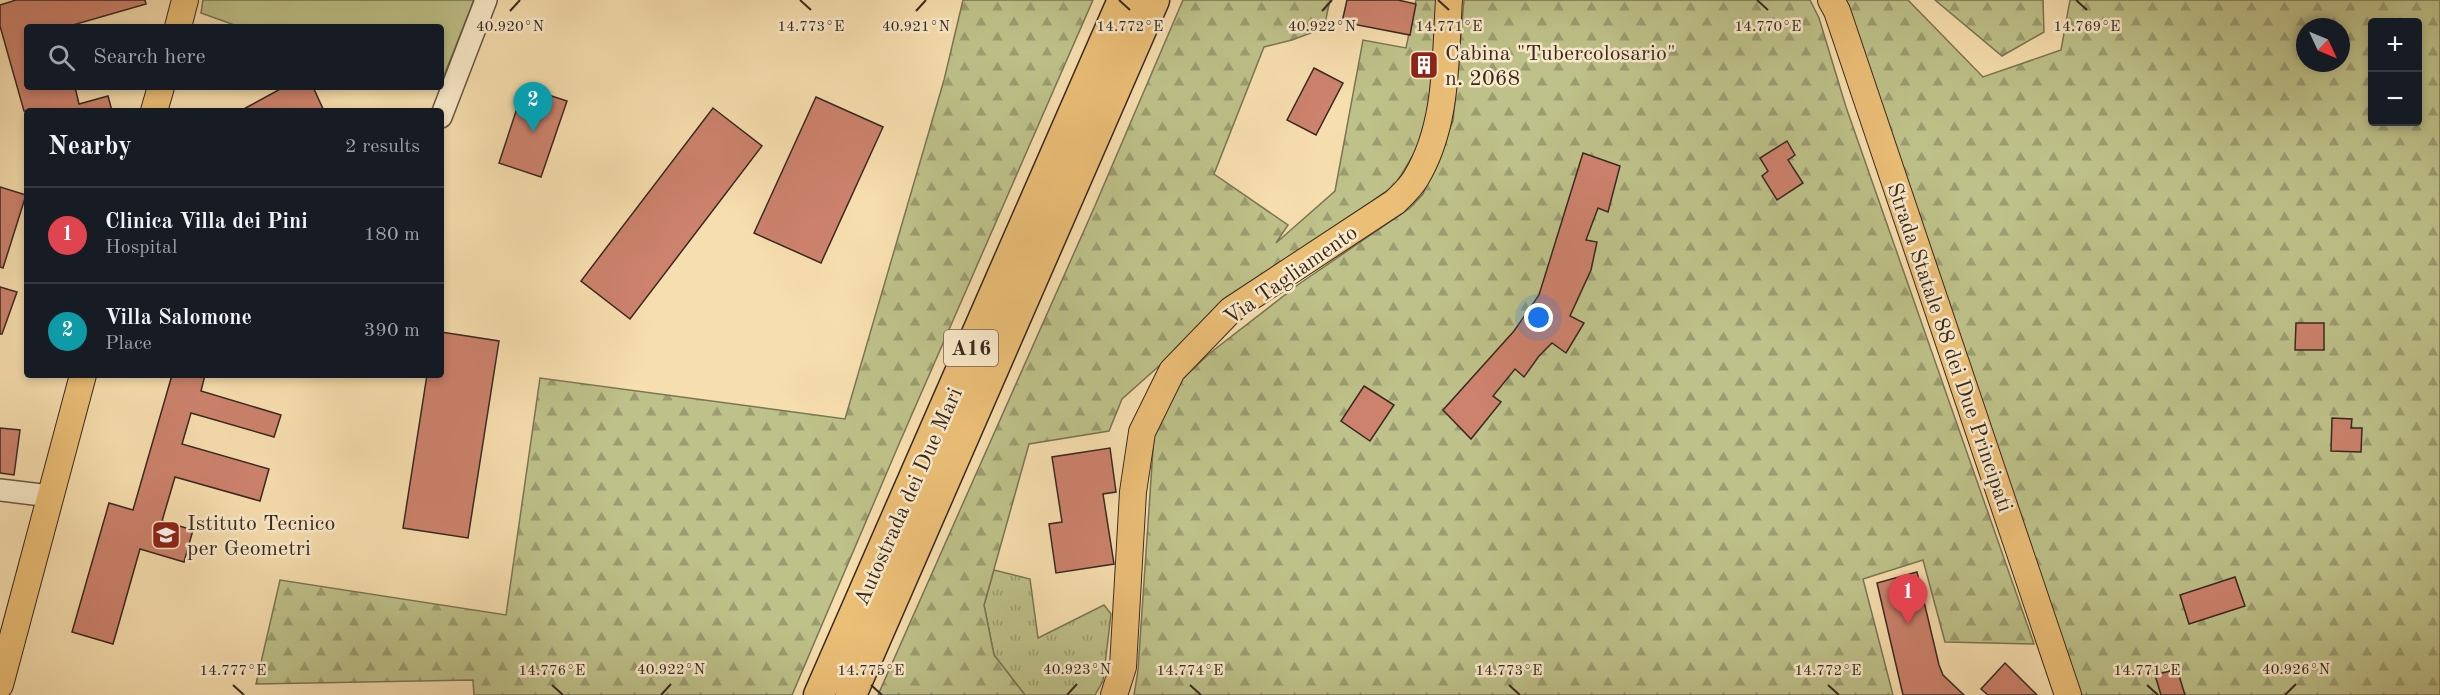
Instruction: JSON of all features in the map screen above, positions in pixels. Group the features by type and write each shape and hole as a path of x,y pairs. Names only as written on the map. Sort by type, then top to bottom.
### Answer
{"highway":[{"name":"Autostrada dei Due Mari","path":"819,695 1123,0"},
{"name":"Autostrada dei Due Mari","path":"851,695 1154,0"}],"main road":[{"path":"179,24 185,0"},
{"name":"Via Tagliamento","path":"1113,695 1124,667 1132,492 1142,432 1172,371 1231,310 1395,202 1415,180 1430,152 1440,119 1449,0"},
{"name":"Strada Statale 88 dei Due Principati","path":"1831,0 1837,11 2068,695"},
{"path":"155,108 160,90"},
{"path":"0,685 82,378"}],"street":[{"path":"444,109 486,0"},
{"path":"0,490 50,496"}],"green space":[{"path":"203,0 474,0 444,75 444,24 232,24 201,13"},
{"path":"963,0 1093,0 792,695 474,695 473,680 256,684 280,580 506,615 540,378 845,419 944,80"},
{"path":"1183,0 1330,0 1324,28 1264,47 1214,174 1288,225 1276,243 1335,191 1363,40 1406,48 1416,0 1437,0 1431,83 1423,139 1395,185 1267,276 1256,280 1122,399 1109,431 1029,444 984,605 994,655 1025,695 878,695 1094,208"},
{"path":"1464,0 1810,0 1819,18 1846,107 2034,644 1945,642 1923,560 1863,579 1893,695 1134,695 1138,670 1154,435 1178,383 1210,353 1299,284 1410,208 1423,194 1453,121"},
{"path":"1838,0 1908,0 1983,77 2061,50 2070,0 2440,0 2440,695 2081,695"},
{"path":"1935,0 2043,0 2044,32 2002,56"},
{"path":"994,570 1030,579 1038,638 1104,605 1111,614 1103,681 1095,695 1025,695 994,655 984,605"}],"building":[{"path":"16,0 145,0 146,4 76,24 24,24 24,90 76,90 79,104 108,96 111,108 24,108 24,111 0,26 0,5"},
{"path":"1347,0 1398,0 1416,4 1410,35 1342,22"},
{"name":"Cabina \"Tubercolosario\" n. 2068","path":"1417,57 1431,59 1430,74 1415,72"},
{"path":"1314,68 1343,83 1316,135 1287,120"},
{"path":"524,87 567,101 541,177 499,163"},
{"path":"278,90 314,90 323,108 246,108"},
{"path":"816,97 883,127 821,263 754,233"},
{"path":"713,108 762,146 630,319 581,281"},
{"path":"1787,141 1795,155 1788,160 1803,183 1777,200 1762,176 1768,171 1760,158"},
{"path":"1583,153 1620,166 1608,212 1598,208 1586,240 1597,242 1591,270 1570,316 1584,323 1566,353 1552,343 1524,377 1515,369 1493,396 1501,402 1471,439 1443,410 1514,331 1539,295"},
{"path":"0,187 24,194 24,201 3,268 0,267"},
{"path":"0,287 17,292 2,334 0,334"},
{"path":"2296,323 2324,323 2324,350 2295,350"},
{"path":"444,332 499,341 468,538 403,528 427,378 444,378"},
{"path":"171,378 204,378 201,391 281,415 274,437 191,413 182,444 269,469 260,501 175,477 162,521 193,530 184,562 140,549 113,644 72,632 109,503 133,510"},
{"path":"1364,386 1394,405 1370,441 1341,421"},
{"path":"2332,418 2352,419 2351,428 2362,428 2361,452 2331,451"},
{"path":"0,428 20,430 14,475 0,473"},
{"path":"1110,448 1116,492 1103,494 1114,564 1056,573 1049,524 1062,522 1052,457"},
{"path":"1917,572 1939,665 1943,675 1964,695 1903,695 1877,583"},
{"path":"2235,577 2245,606 2189,624 2180,595"},
{"path":"2005,663 2037,695 1988,695 1981,689"},
{"path":"2177,669 2185,695 2161,695 2155,675"}],"place":[{"name":"Cabina \"Tubercolosario\" n. 2068","path":"1424,65"},
{"name":"Villa Salomone","path":"533,132"},
{"name":"Istituto Tecnico per Geometri","path":"166,535"},
{"name":"Clinica Villa dei Pini","path":"1908,624"}]}
